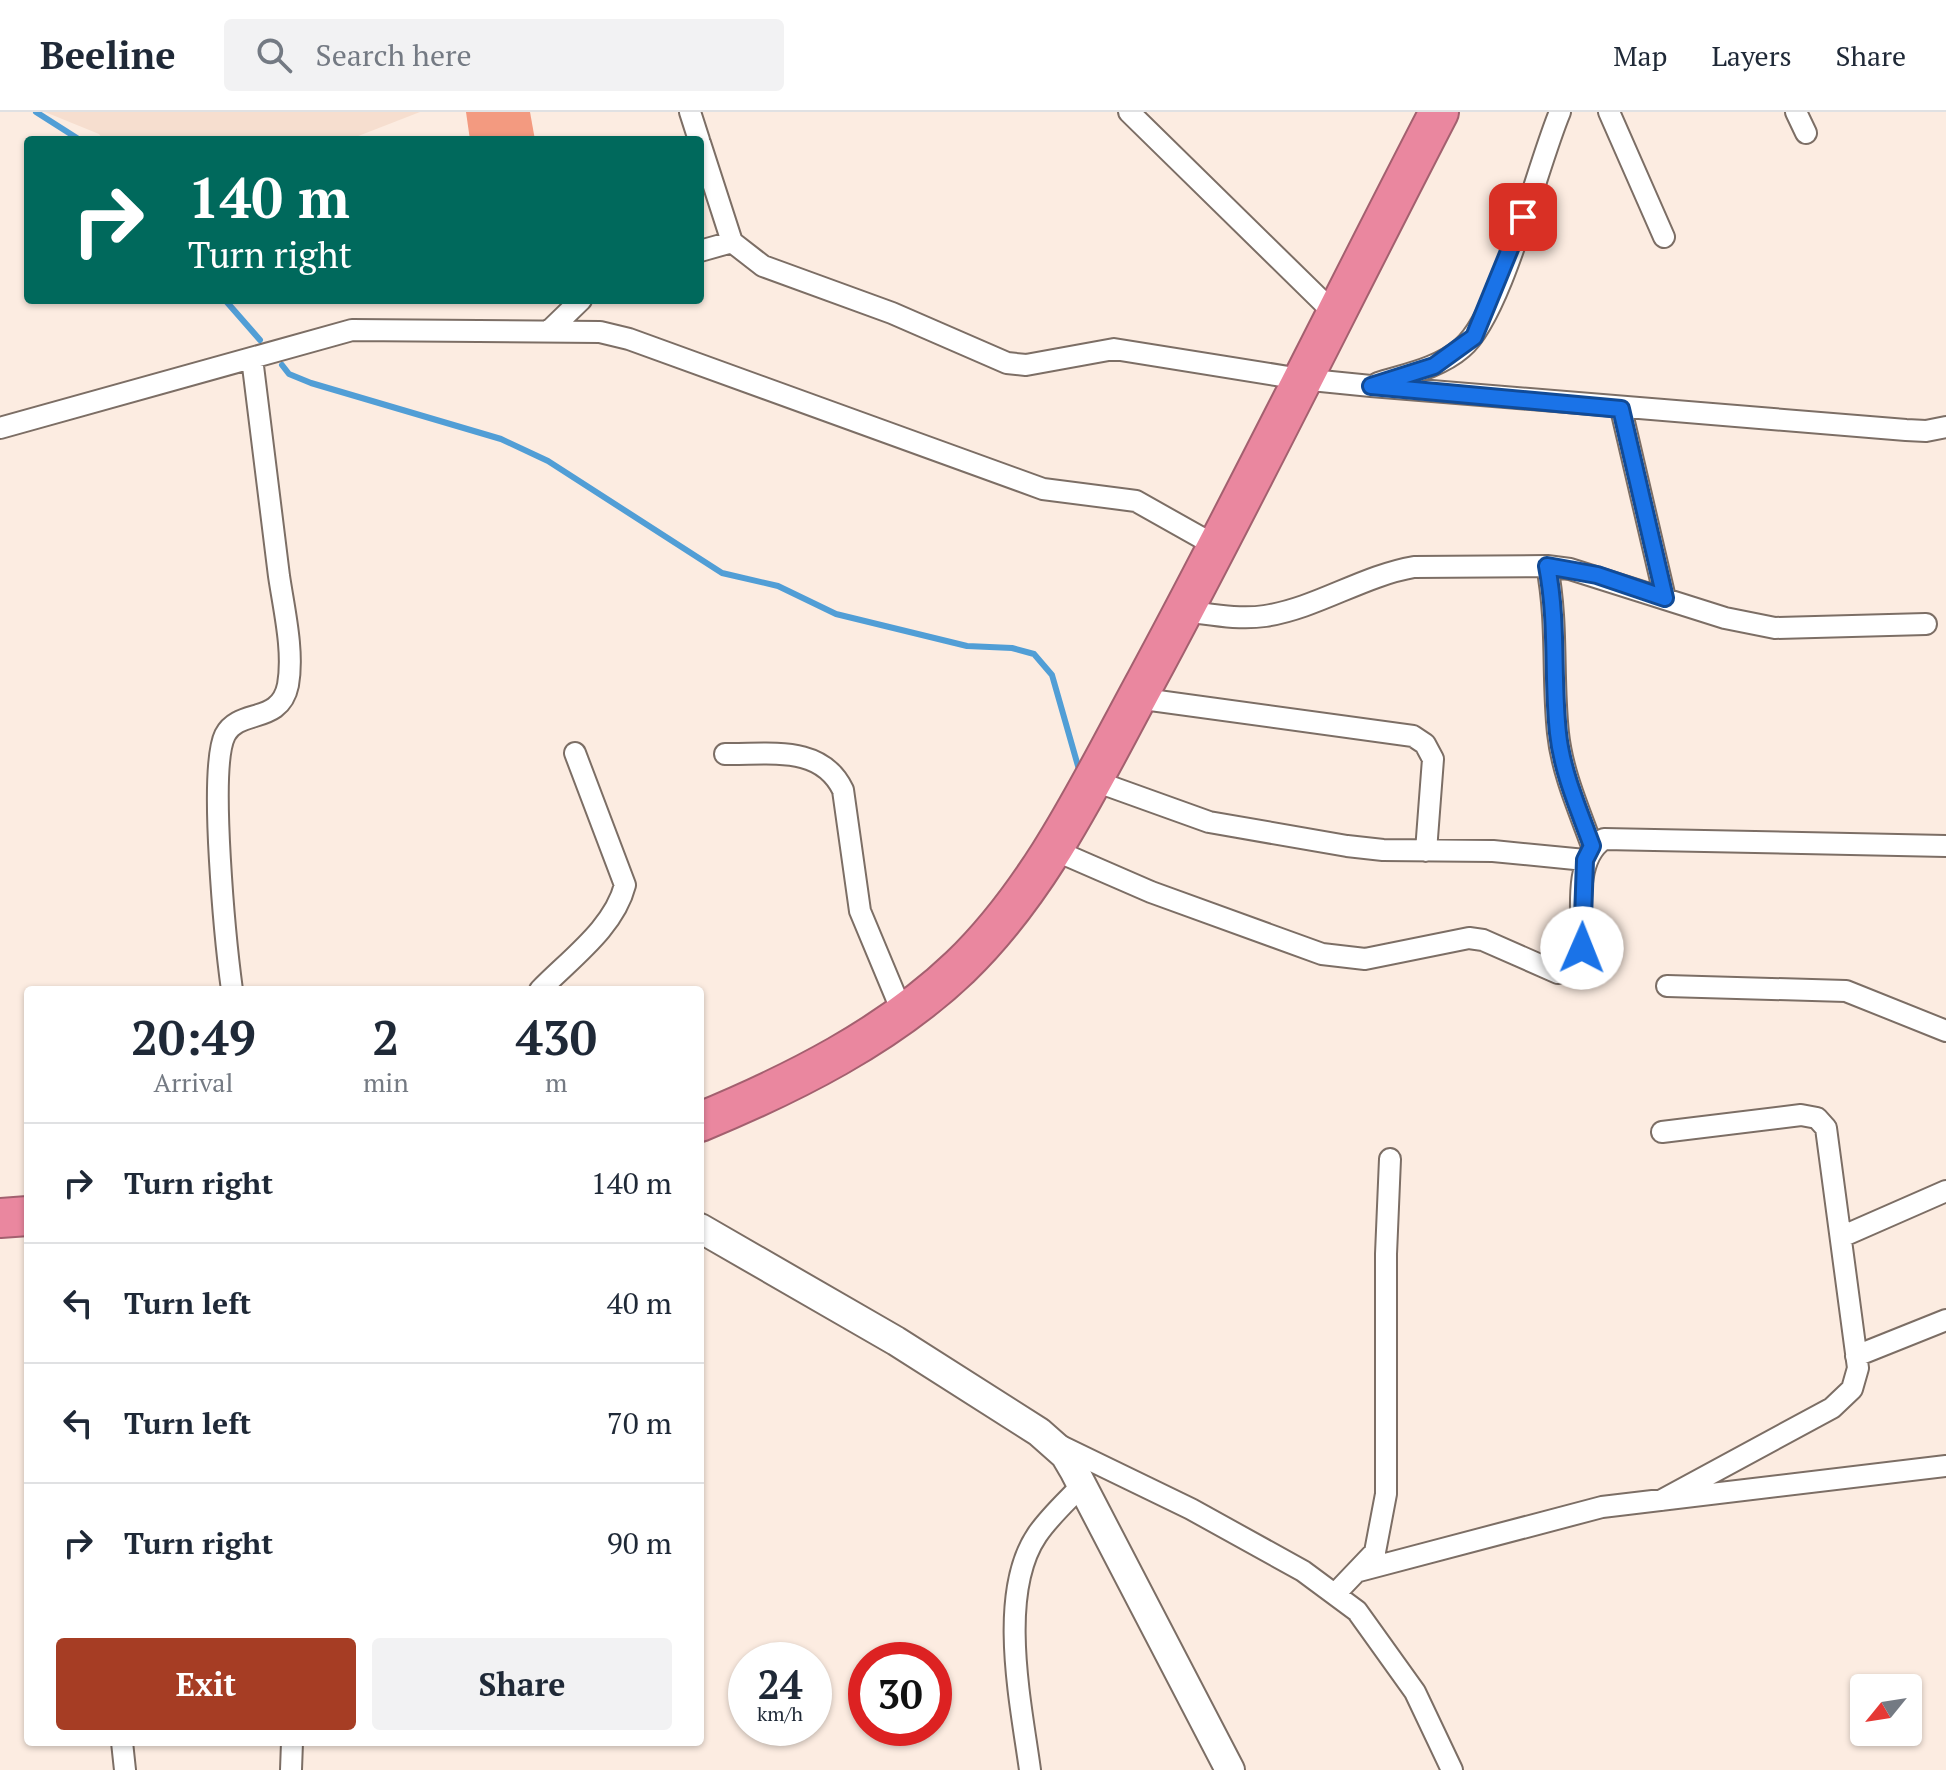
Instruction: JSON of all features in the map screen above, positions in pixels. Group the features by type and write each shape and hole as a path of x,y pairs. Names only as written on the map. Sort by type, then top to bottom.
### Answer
{"highway":[{"path":"704,1120 837,1055 903,1014 960,966 1023,895 1092,780 1183,611 1439,112"},
{"path":"0,1218 24,1216"}],"street":[{"path":"690,112 698,136"},
{"path":"1129,112 1335,314"},
{"path":"1371,386 1434,366 1474,337 1515,241 1560,112"},
{"path":"1609,112 1664,237"},
{"path":"1796,112 1806,133"},
{"path":"704,154 732,242 763,266 892,313 1007,363 1026,365 1114,349 1301,379 1371,386 1621,409 1926,431 1946,427"},
{"path":"704,250 732,242"},
{"path":"549,331 577,304"},
{"path":"0,428 352,330 600,332 629,339 1043,489 1136,501 1216,546"},
{"path":"232,986 221,844 220,750 226,733 237,723 269,713 285,696 288,684 284,612 252,358"},
{"path":"1621,409 1665,598"},
{"path":"1052,849 1151,892 1322,954 1365,959 1469,938 1483,940 1558,973 1577,961 1582,948 1589,853 1558,732 1556,611 1547,566"},
{"path":"1183,611 1243,618 1285,612 1393,571 1414,567 1547,566 1597,575 1725,618 1775,628 1926,624"},
{"path":"1136,698 1413,736 1425,744 1433,759 1426,851"},
{"path":"544,986 607,923 621,904 625,885 575,753"},
{"path":"725,754 809,758 827,765 836,776 843,790 860,911 903,1014"},
{"path":"1092,780 1209,822 1347,846 1426,851 1589,853 1616,837 1946,846"},
{"path":"1667,986 1846,991 1946,1031"},
{"path":"1662,1132 1801,1115 1817,1118 1828,1138 1856,1356 1856,1380 1832,1408 1662,1500"},
{"path":"1335,1594 1375,1552 1386,1494 1386,1254 1390,1159"},
{"path":"1841,1237 1946,1191"},
{"path":"704,1230 883,1333 1054,1443 1191,1509 1303,1571 1335,1594 1357,1611 1396,1663 1415,1692 1452,1770"},
{"path":"1856,1356 1946,1320"},
{"path":"1054,1443 1082,1485 1230,1770"},
{"path":"1359,1571 1588,1510 1946,1466"},
{"path":"1030,1770 1016,1646 1018,1593 1028,1551 1037,1534 1082,1485"},
{"path":"122,1746 125,1770"},
{"path":"291,1770 292,1746"}],"shaded area":[{"path":"45,112 420,112 358,136 99,134"}],"building":[{"path":"466,112 530,112 534,136 469,136"}],"waterway":[{"path":"36,112 74,136"},
{"path":"228,304 260,340"},
{"path":"282,365 289,374 311,383 501,439 548,461 722,573 778,586 836,614 967,646 1012,648 1034,654 1052,675 1080,773"}],"route":[{"path":"1523,217 1474,337 1434,366 1371,386 1621,409 1665,598 1597,575 1547,566 1556,611 1561,751 1592,846 1585,860 1582,948"}]}
